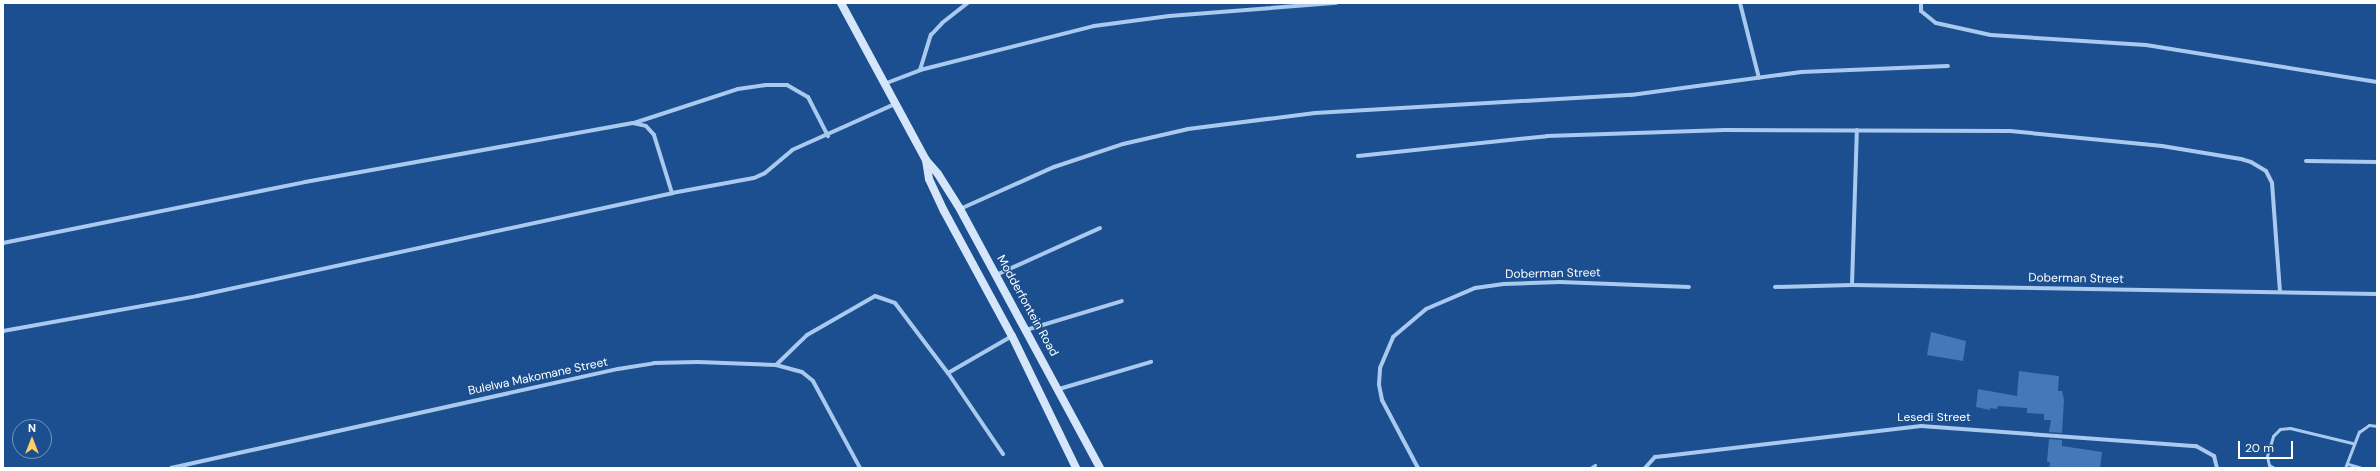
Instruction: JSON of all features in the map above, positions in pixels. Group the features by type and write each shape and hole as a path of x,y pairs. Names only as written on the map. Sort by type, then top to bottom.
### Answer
{"main road":[{"name":"Modderfontein Road","path":"841,3 926,160 938,174 960,210 1059,389 1100,468"},
{"name":"Modderfontein Road","path":"926,160 929,179 944,211 1012,336 1076,468"}],"street":[{"path":"920,70 931,35 942,23 968,3"},
{"path":"884,84 920,70 1094,26 1169,16 1336,3"},
{"path":"1740,3 1758,78"},
{"path":"1920,3 1921,12 1936,23 1991,35 2146,45 2377,82"},
{"path":"960,210 1054,168 1123,144 1188,129 1315,113 1631,95 1758,78 1863,68 1948,66"},
{"path":"3,243 305,182 633,123 738,89 765,85 787,85 808,97 828,136"},
{"path":"3,331 197,296 672,193 754,178 765,173 792,150 828,136 895,104"},
{"path":"633,123 646,126 654,134 672,193"},
{"path":"1358,156 1547,136 1718,130 2010,131 2092,137 2252,162 2266,171 2272,184 2280,292"},
{"path":"1852,285 1857,130"},
{"path":"2306,161 2377,162"},
{"path":"996,275 1100,228"},
{"name":"Doberman Street","path":"1418,468 1382,400 1379,384 1380,368 1393,337 1409,321 1448,298 1475,288 1533,282 1689,287"},
{"name":"Doberman Street","path":"1775,287 1852,285 2377,294"},
{"path":"776,364 807,335 875,296 895,303 948,373 1003,454"},
{"path":"1026,330 1122,301"},
{"path":"948,373 1012,336"},
{"name":"Bulelwa Makomane Street","path":"170,468 640,366 698,362 776,364 802,372 812,381 860,468"},
{"path":"1059,389 1151,362"},
{"name":"Lesedi Street","path":"1645,468 1655,457 1921,426 1970,427 2196,446 2214,456 2217,468"},
{"path":"198,462 199,468"}],"lane":[{"path":"2345,468 2348,464 2352,443 2363,427 2377,426"},
{"path":"2274,468 2269,465 2267,456 2273,436 2280,429 2290,428 2352,443"},
{"path":"2348,464 2362,468"},
{"path":"1590,468 1595,465"}],"building":[{"path":"1931,332 1966,341 1963,361 1927,355"},
{"path":"2019,371 2059,376 2058,391 2062,391 2064,400 2062,433 2049,432 2051,420 2044,420 2044,414 2027,413 2027,408 1998,406 1997,409 1990,408 1990,410 1976,407 1978,389 2017,396"},
{"path":"2049,439 2062,440 2062,446 2102,452 2100,468 2049,468 2050,462 2047,462"}]}
